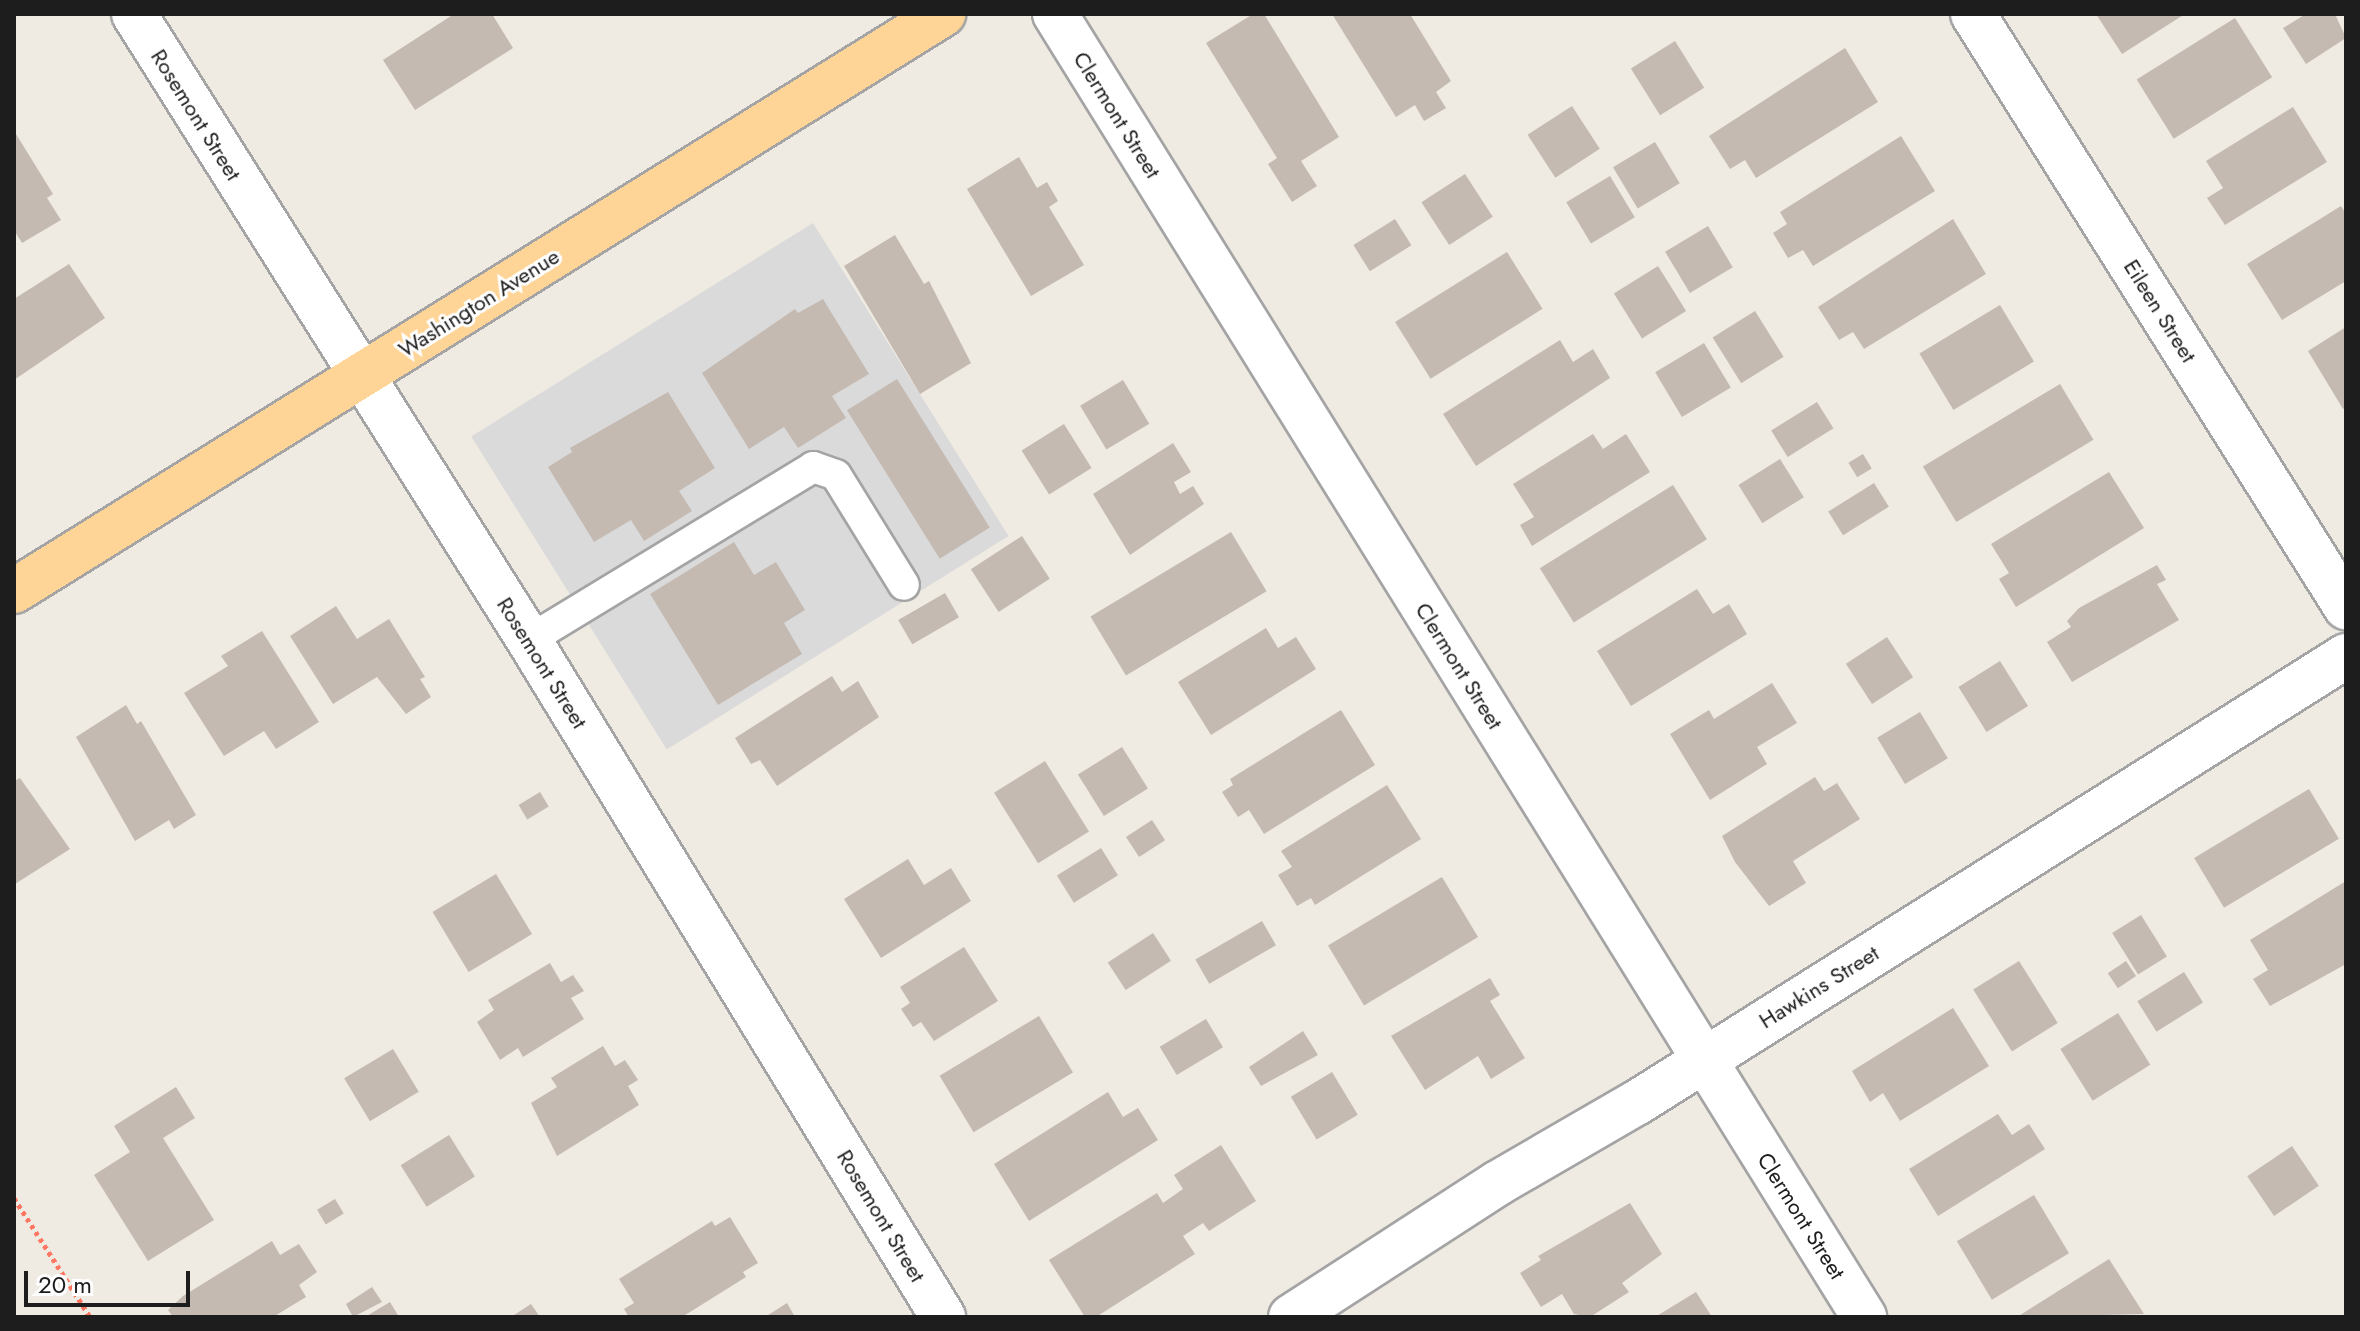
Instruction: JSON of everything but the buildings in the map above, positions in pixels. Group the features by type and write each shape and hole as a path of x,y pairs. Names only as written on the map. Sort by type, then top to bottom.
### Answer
{"main road":[{"name":"Washington Avenue","path":"14,591 943,14"}],"street":[{"name":"Rosemont Street","path":"134,14 359,377 529,640 943,1317"},
{"name":"Clermont Street","path":"1055,14 1864,1317"},
{"name":"Eileen Street","path":"1973,14 2346,607"},
{"name":"Hawkins Street","path":"1291,1317 1498,1183 1704,1059 2346,656"}],"lane":[{"path":"529,640 813,467 836,475 904,585"}],"path":[{"path":"14,1198 90,1317"}],"shaded area":[{"path":"813,223 1009,536 667,749 471,437"}]}
